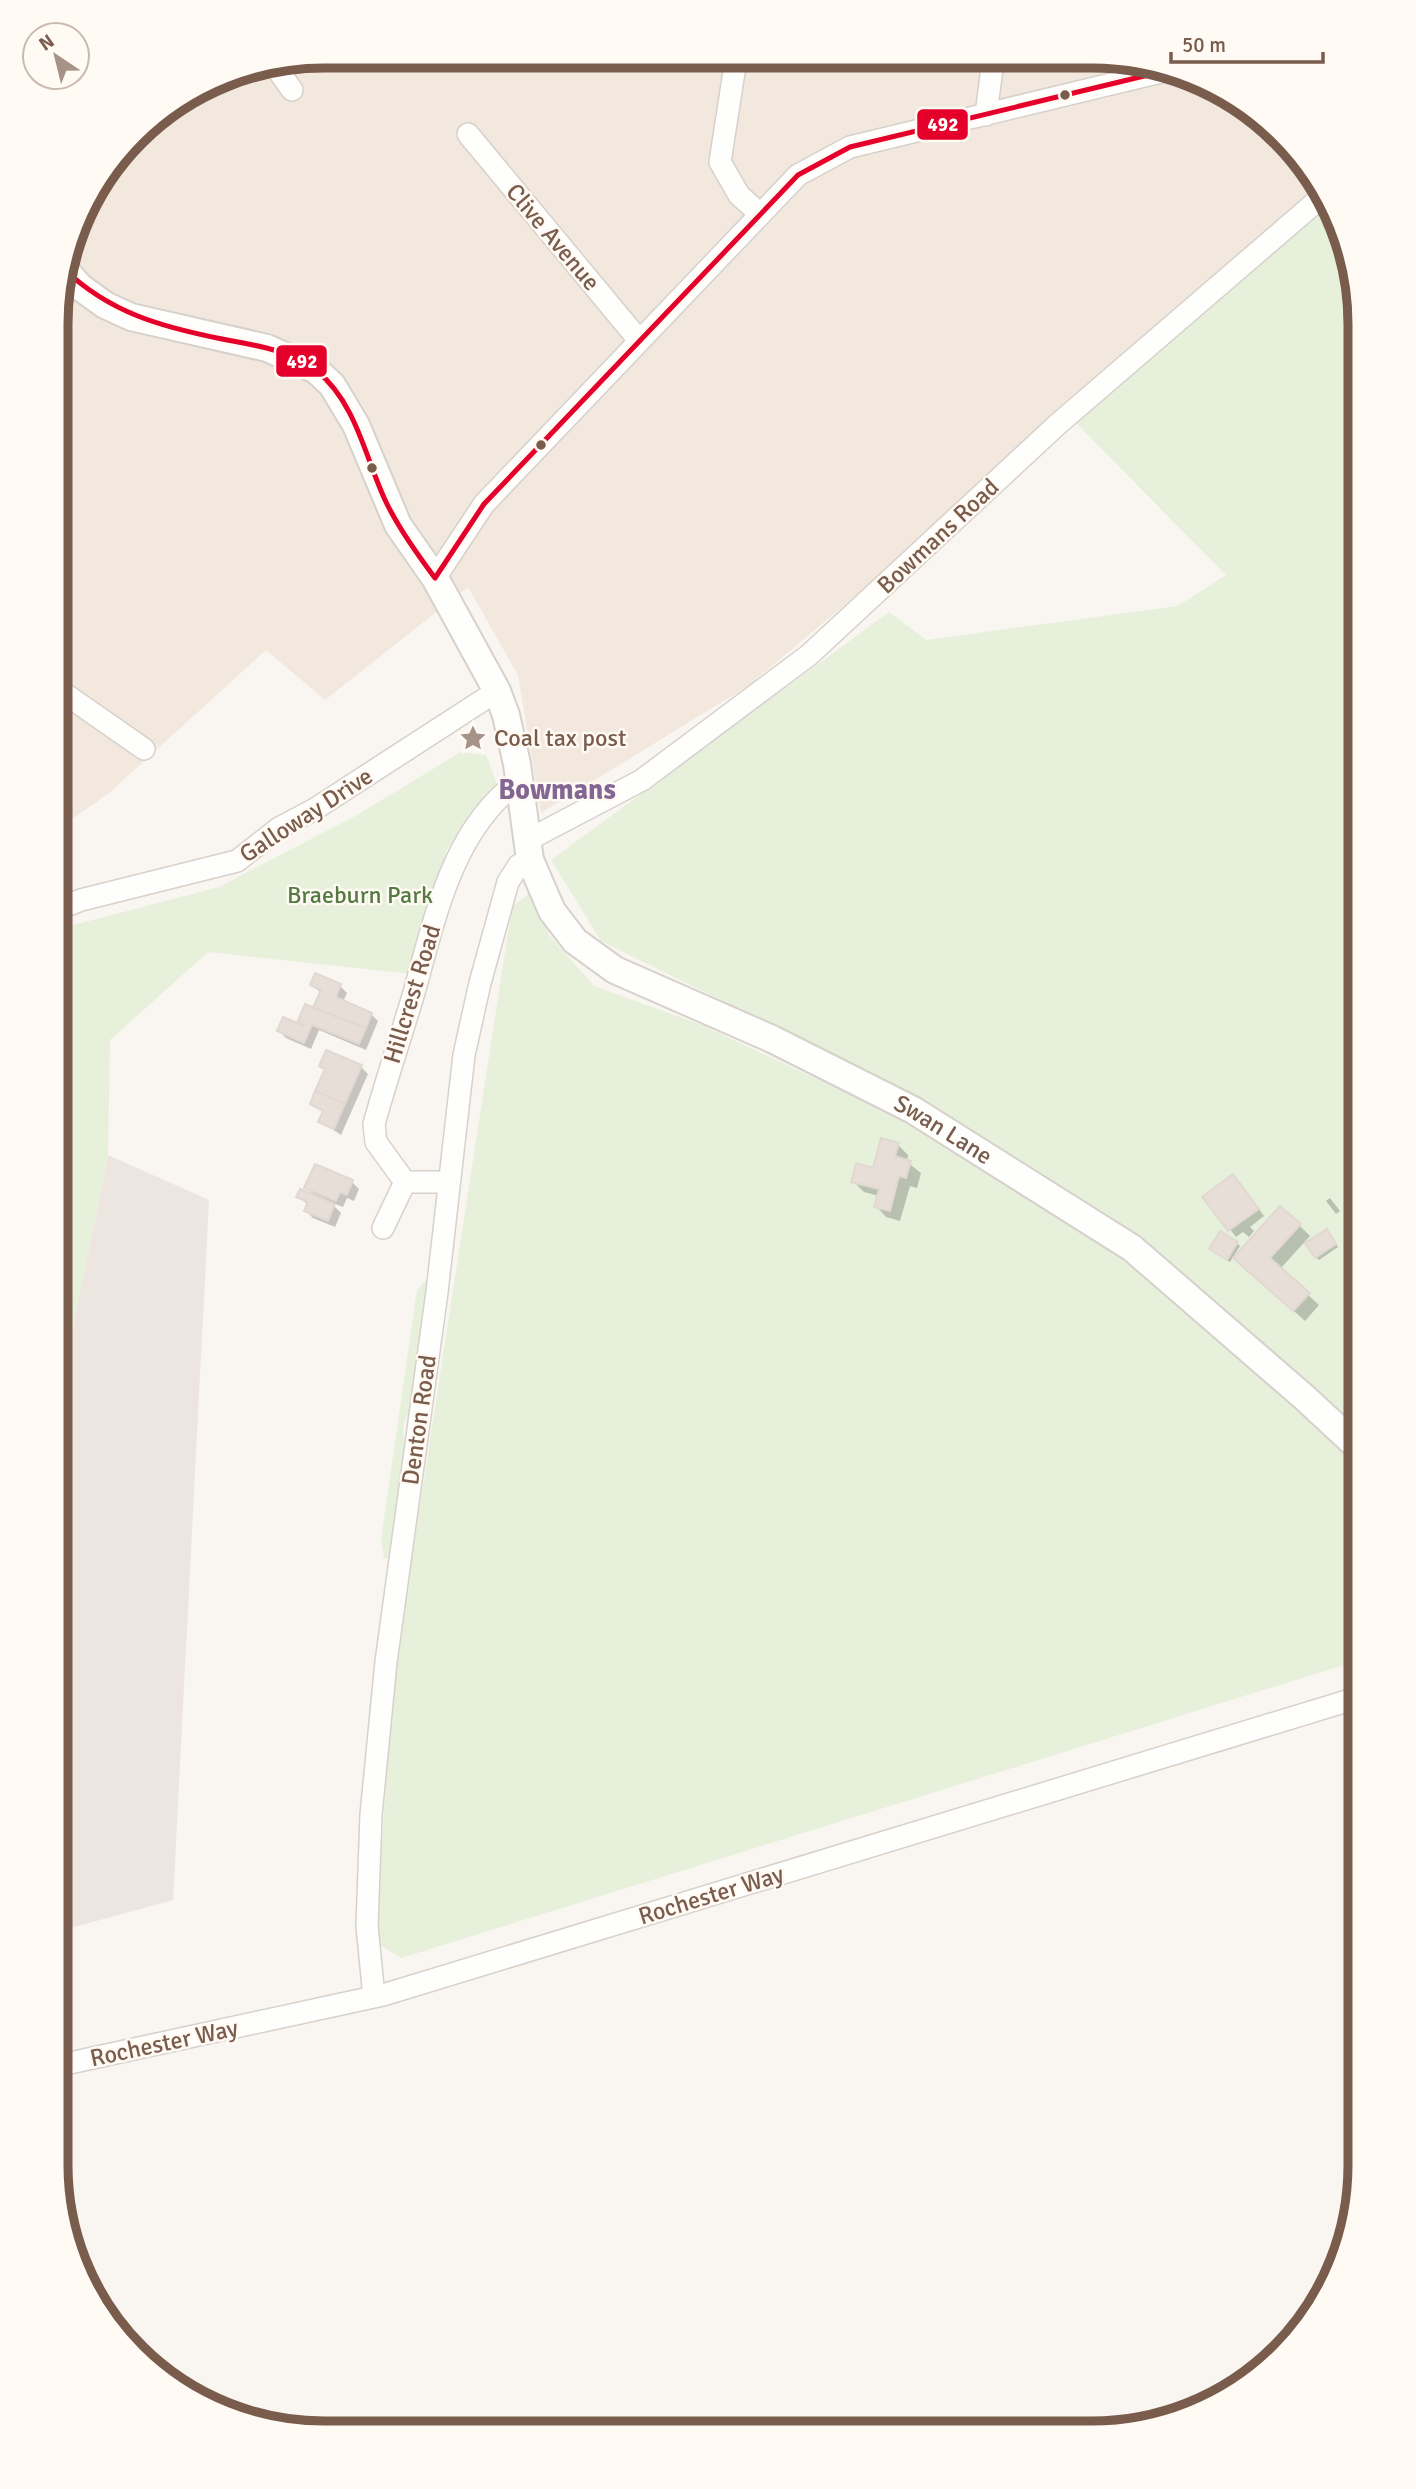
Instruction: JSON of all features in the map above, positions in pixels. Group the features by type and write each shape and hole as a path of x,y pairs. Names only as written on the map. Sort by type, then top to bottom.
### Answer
{"street":[{"path":"735,68 720,162 739,195 760,214"},
{"path":"986,115 992,68"},
{"path":"279,72 292,90"},
{"path":"435,578 484,504 638,339 798,175 850,147 1149,75"},
{"name":"Clive Avenue","path":"468,134 638,339"},
{"name":"Bowmans Road","path":"528,851 642,780 809,655 1058,424 1316,202"},
{"name":"Swan Lane","path":"72,278 105,304 131,317 267,348 316,370 332,385 346,404 398,525 435,578 497,691 506,715 520,780 528,851 559,922 597,958 635,979 772,1039 913,1110 1132,1248 1348,1438"},
{"name":"Galloway Drive","path":"68,905 237,861 279,828 315,809 497,691"},
{"path":"68,696 144,749"},
{"name":"Hillcrest Road","path":"405,1182 376,1142 374,1124 439,902 455,864 472,830 495,800 520,780"},
{"name":"Denton Road","path":"374,1997 367,1926 373,1801 390,1635 437,1292 447,1182 464,1055 480,983 510,877 528,851"},
{"path":"383,1228 405,1182 447,1182"},
{"name":"Rochester Way","path":"68,2063 374,1997 1348,1701"}],"shaded area":[{"path":"324,68 1125,70 1190,88 1248,121 1273,143 1295,168 1321,211 1324,218 1312,212 748,686 541,813 518,675 468,587 325,700 266,650 109,793 68,822 70,291 88,226 121,168 143,143 168,121 211,95 274,73"},
{"path":"108,1155 209,1200 173,1900 68,1929 68,1353"}],"green space":[{"path":"1313,212 1324,218 1343,274 1348,324 1348,1664 401,1958 375,1942 394,1674 512,907 530,893 549,935 594,986 702,1025 897,1117 1118,1251 1134,1234 1105,1213 832,1055 601,941 551,860 889,612 926,640 1178,606 1226,575 1068,415"},
{"name":"Braeburn Park","path":"461,752 486,755 497,784 447,849 412,974 208,952 110,1040 108,1155 68,1353 68,928 219,887 357,815"},
{"path":"425,1281 429,1282 415,1394 403,1426 406,1464 390,1558 384,1558 381,1539 417,1290"}],"building":[{"path":"315,973 341,984 336,997 372,1013 366,1028 313,1008 321,990 310,985"},
{"path":"305,1004 366,1028 359,1044 312,1025 304,1043 277,1031 283,1017 305,1026 298,1021"},
{"path":"326,1050 362,1065 345,1104 315,1091 325,1069 319,1066"},
{"path":"315,1091 345,1104 334,1129 318,1122 323,1111 310,1104"},
{"path":"881,1138 899,1143 895,1156 911,1161 906,1178 899,1176 890,1211 874,1207 879,1189 851,1182 856,1163 873,1168"},
{"path":"315,1164 353,1180 347,1195 340,1192 336,1201 304,1188"},
{"path":"1233,1174 1259,1209 1228,1231 1202,1197"},
{"path":"300,1189 335,1204 328,1221 304,1211 308,1202 296,1197"},
{"path":"1280,1206 1301,1224 1270,1258 1310,1293 1293,1311 1233,1258"},
{"path":"1327,1229 1336,1244 1315,1258 1305,1243"},
{"path":"1220,1231 1238,1242 1227,1260 1209,1249"}],"transit line":[{"name":"492","path":"435,578 484,504 798,175 850,147 1149,75"},
{"name":"492","path":"73,276 100,297 138,316 178,329 272,349 296,358 317,371 342,399 359,432 391,512 435,578"}],"place":[{"name":"Coal tax post","path":"473,738"}],"district":[{"name":"Bowmans","path":"557,789"}]}
